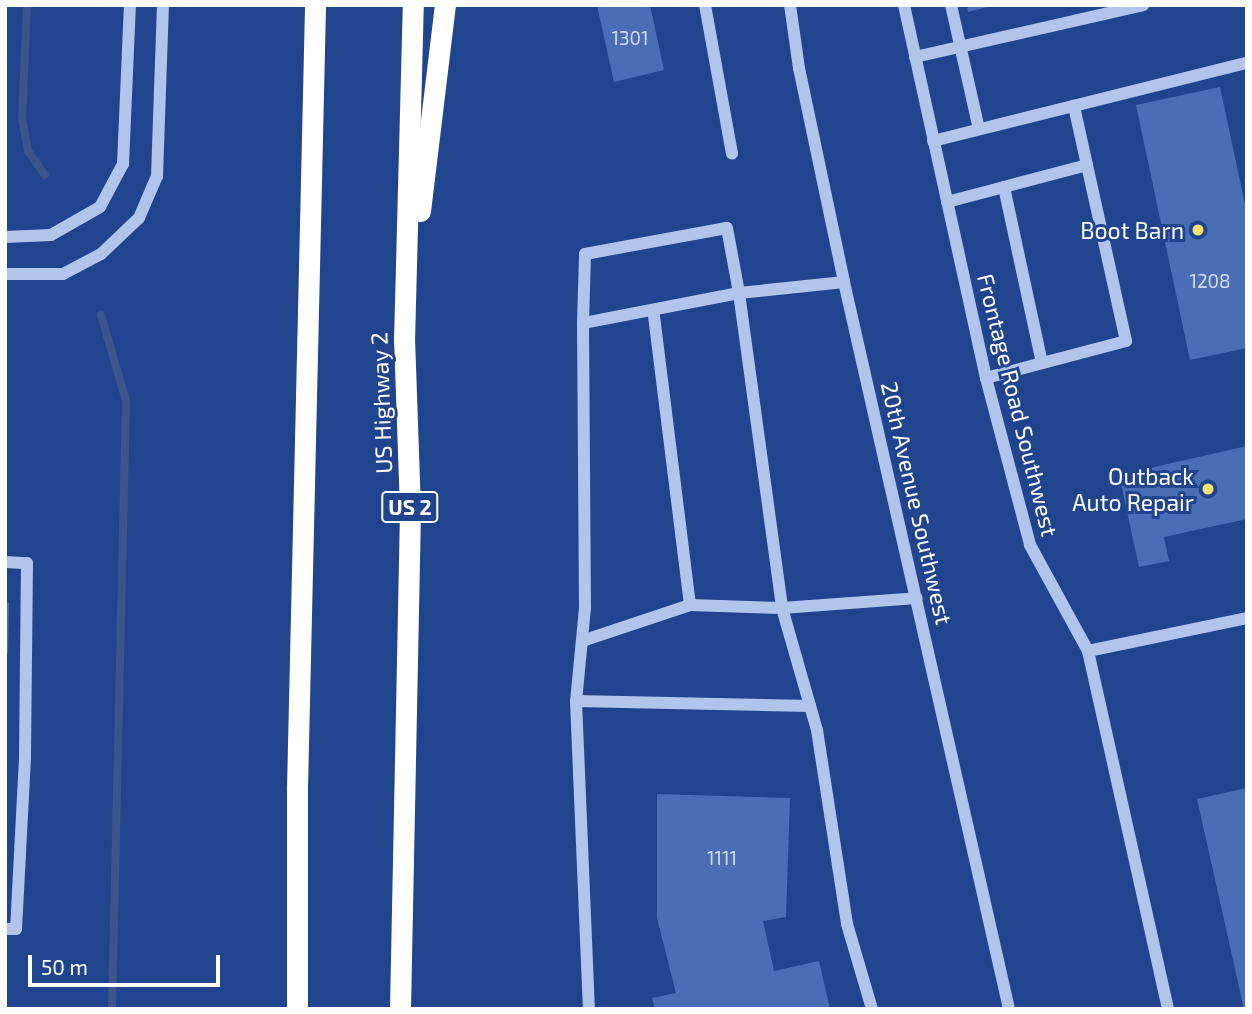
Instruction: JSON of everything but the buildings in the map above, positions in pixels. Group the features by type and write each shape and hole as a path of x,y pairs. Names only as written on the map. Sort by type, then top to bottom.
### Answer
{"highway":[{"path":"297,1009 297,788 315,5"},
{"name":"US Highway 2","path":"400,1009 411,509 404,341 413,5"},
{"path":"404,341 445,5"}],"street":[{"path":"5,237 51,235 100,207 118,175 123,164 130,5"},
{"path":"5,274 62,274 101,254 139,218 157,176 163,5"},
{"path":"705,5 732,154"},
{"name":"20th Avenue Southwest","path":"790,5 799,68 844,282 1009,1009"},
{"name":"Frontage Road Southwest","path":"904,5 986,377 1030,545 1088,651 1168,1009"},
{"path":"951,5 979,130"},
{"path":"915,57 1143,5"},
{"path":"933,141 1247,63"},
{"path":"986,377 1126,341 1074,106"},
{"path":"947,202 1087,165"},
{"path":"1004,187 1042,363"},
{"path":"589,1009 576,701 582,641 585,254 727,228 739,293 782,608 810,706 847,924 872,1009"},
{"path":"583,323 739,293 844,282"},
{"path":"653,310 690,606"},
{"path":"5,562 27,563 24,758 16,929 5,929"},
{"path":"582,641 690,606 782,608 917,598"},
{"path":"1088,651 1247,618"},
{"path":"576,701 810,706"}],"waterway":[{"path":"27,5 22,119 28,151 45,175"},
{"path":"101,315 126,401 112,1009"}],"place":[{"name":"Boot Barn","path":"1198,230"},
{"name":"Outback Auto Repair","path":"1208,489"}]}
